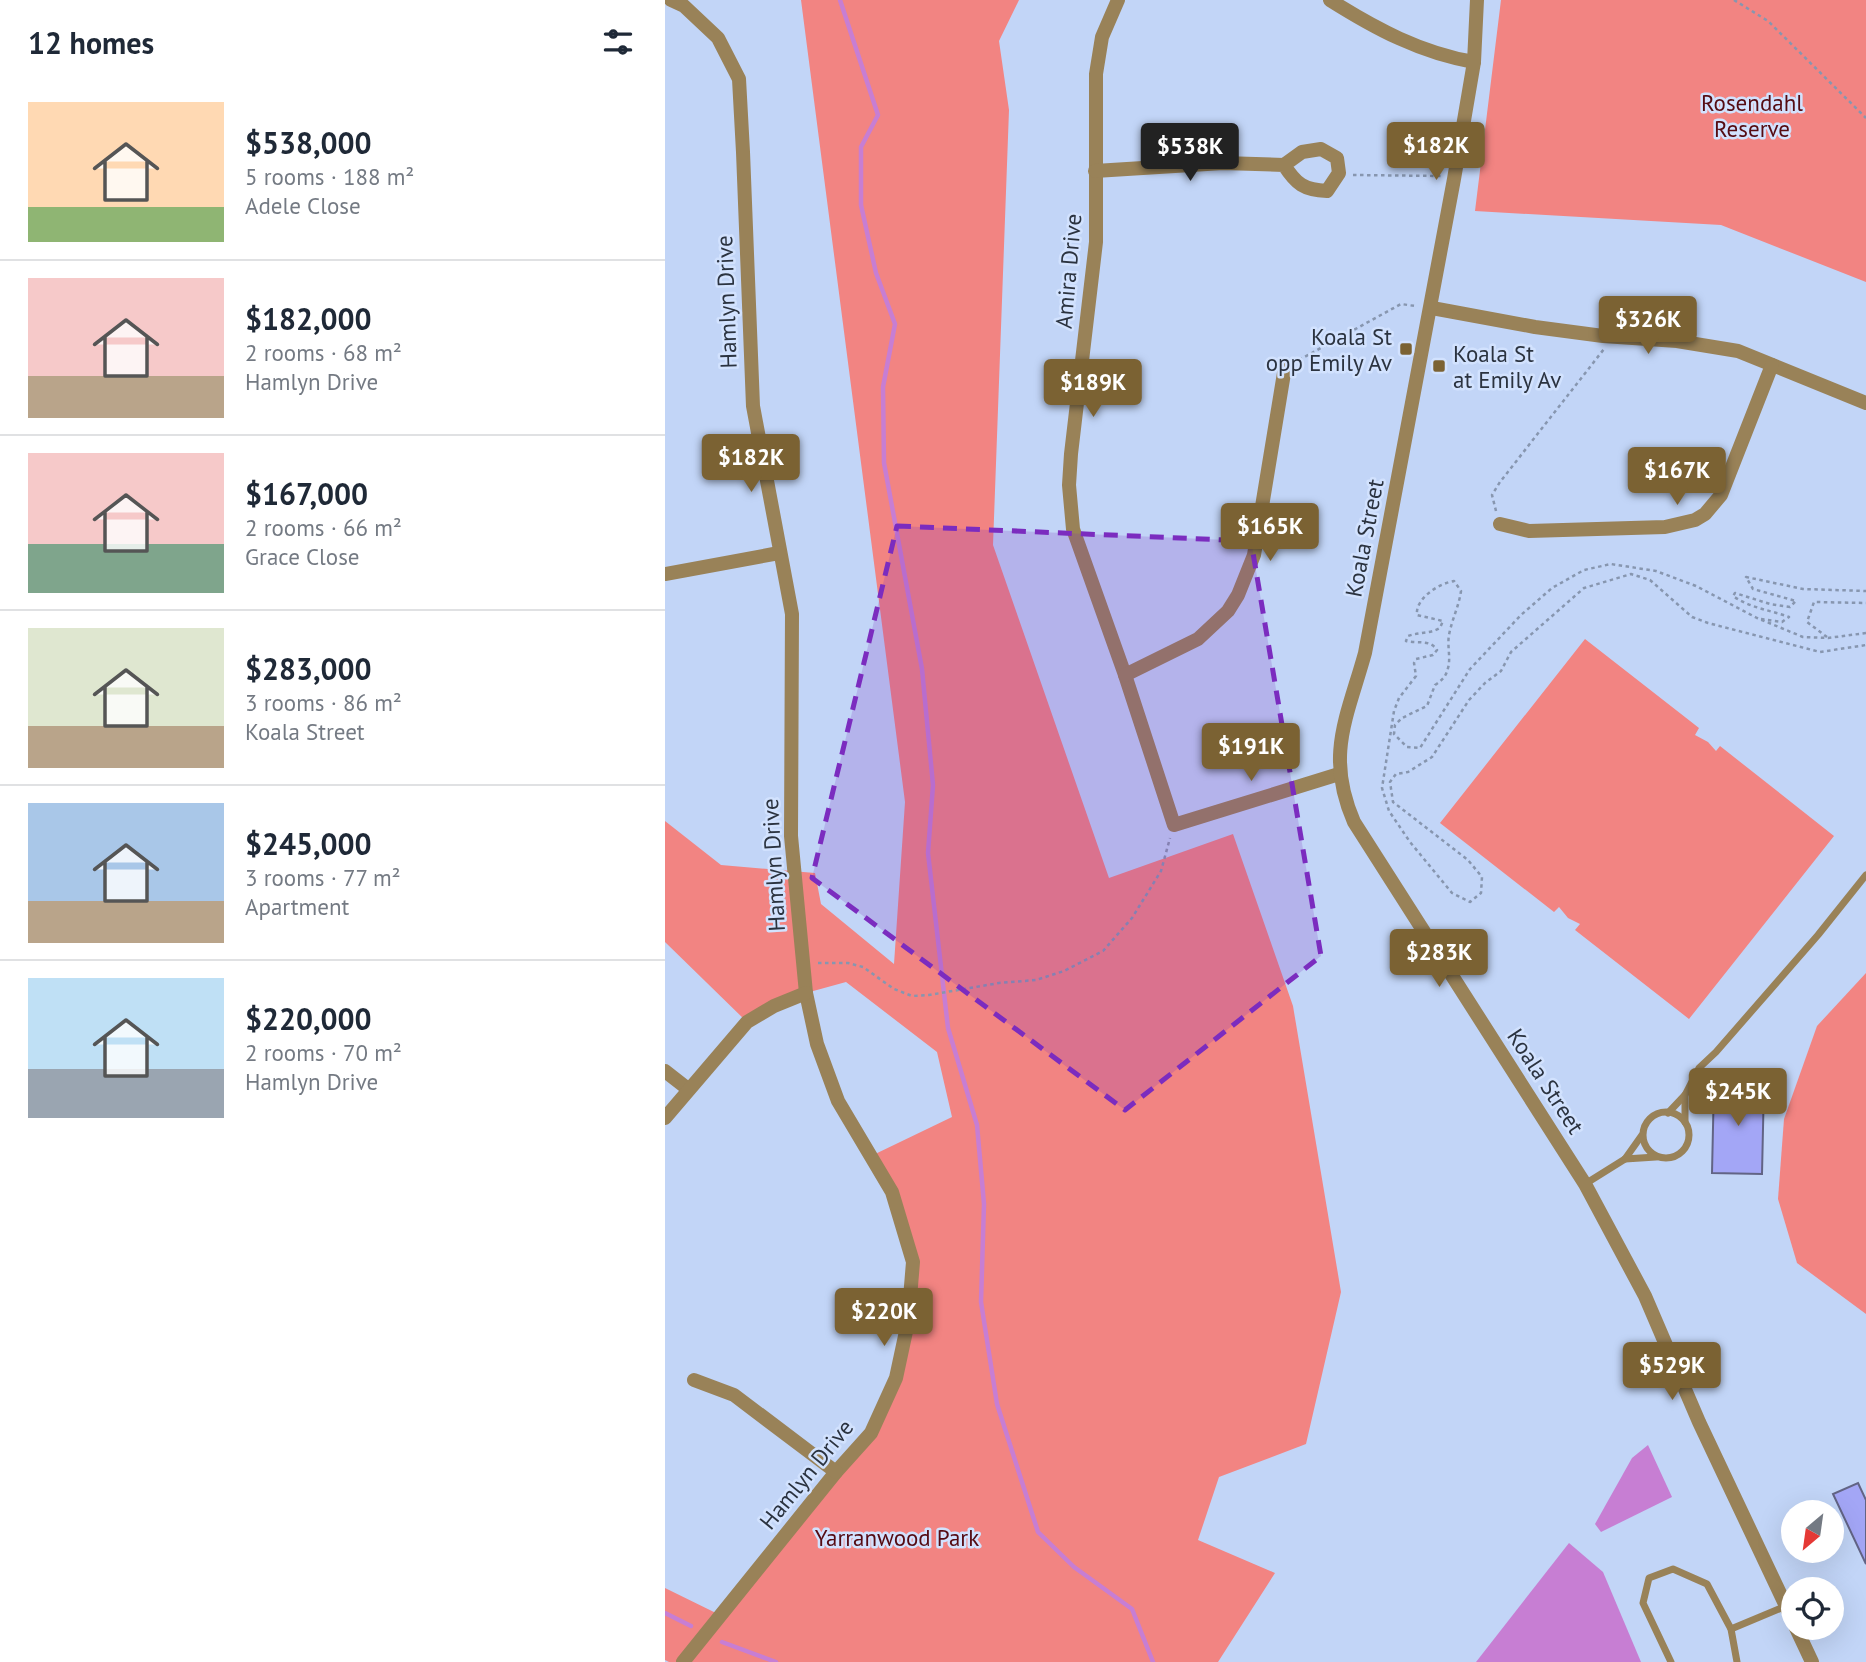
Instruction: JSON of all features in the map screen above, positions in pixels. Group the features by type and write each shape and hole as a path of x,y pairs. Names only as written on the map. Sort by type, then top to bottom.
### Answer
{"street":[{"name":"Hamlyn Drive","path":"671,0 684,6 718,38 739,79 753,406 792,614 791,836 806,993 817,1044 838,1101 892,1192 913,1262 908,1322 896,1378 871,1433 836,1472 683,1662"},
{"name":"Amira Drive","path":"1118,0 1102,37 1096,74 1096,242 1071,454 1070,505 1073,529 1084,564 1125,675 1174,825"},
{"path":"1330,0 1389,35 1423,50 1474,61"},
{"name":"Koala Street","path":"1477,0 1474,61 1432,308 1365,653 1340,740 1339,774 1354,822 1585,1184 1645,1296 1699,1422 1781,1595"},
{"path":"1095,172 1223,163 1284,165 1302,152 1321,149 1336,158 1339,173 1327,191 1310,191 1293,180 1284,165"},
{"path":"1432,308 1535,327 1707,345 1738,351 1866,403"},
{"path":"1500,524 1529,531 1665,527 1695,520 1721,495 1772,365"},
{"path":"1125,675 1198,639 1221,617 1238,595 1254,555 1285,367"},
{"path":"665,574 779,553"},
{"path":"1174,825 1339,774"},
{"path":"665,1118 747,1022 774,1006 806,993"},
{"path":"665,1071 688,1089"},
{"path":"694,1380 734,1395 836,1472"},
{"name":"Koala Street","path":"1802,1640 1812,1662"}],"lane":[{"path":"1668,1113 1685,1095 1699,1068 1810,944 1866,875"},
{"path":"1625,1159 1672,1157 1683,1150 1688,1137 1685,1095"},
{"path":"1658,1157 1647,1148 1643,1135 1644,1127 1654,1116 1668,1113 1675,1115 1685,1124"},
{"path":"1585,1184 1625,1159 1643,1135"},
{"path":"1671,1662 1643,1603 1649,1578 1672,1569 1707,1584 1731,1629 1737,1662"},
{"path":"1731,1629 1781,1608"}],"path":[{"path":"1734,0 1768,21 1866,118"},
{"path":"1339,173 1441,176 1454,179"},
{"path":"1285,367 1401,304 1432,308"},
{"path":"1500,524 1492,495 1614,337"},
{"path":"1866,633 1828,638 1803,637 1757,618 1696,586 1656,571 1611,564 1584,570 1552,588 1521,615 1469,669 1420,748 1406,747 1394,734 1395,725 1402,718 1427,706 1434,685 1444,679 1450,666 1447,653 1449,636 1452,620 1459,607 1461,591 1454,581 1443,583 1420,601 1416,608 1417,615 1443,621 1440,628 1408,636 1406,641 1425,642 1434,645 1437,650 1433,655 1416,659 1416,677 1399,698 1394,711 1382,788 1389,811 1452,894 1470,902 1481,893 1482,877 1475,868 1393,802 1390,782 1396,774 1408,772 1432,757 1469,700 1501,671 1511,652 1584,589 1631,574 1650,580 1692,617 1708,623 1820,652 1866,645"},
{"path":"1757,618 1782,622 1789,617 1755,608 1733,596 1735,593 1780,606 1790,607 1796,601 1753,589 1746,577 1803,589 1866,591"},
{"path":"1828,638 1807,622 1814,602 1866,604"},
{"path":"802,963 848,963 863,967 894,989 912,996 1035,980 1064,971 1103,951 1132,918 1161,871 1174,825"}],"highlighted area":[{"path":"897,526 1251,541 1321,956 1125,1110 812,878"}],"green space":[{"name":"Yarranwood Park","path":"801,0 1019,0 999,41 1009,110 993,545 1109,878 1233,834 1293,1006 1341,1292 1306,1444 1219,1477 1198,1540 1275,1573 1218,1662 665,1660 665,1588 720,1615 871,1433 896,1378 913,1262 871,1156 952,1117 937,1052 846,982 806,993 747,1022 665,942 665,821 721,865 815,873 821,904 894,964 905,802"},
{"name":"Rosendahl Reserve","path":"1501,0 1866,0 1866,282 1721,225 1475,211"},
{"path":"1585,639 1699,728 1695,735 1708,742 1716,751 1720,746 1834,836 1689,1019 1575,930 1580,924 1568,918 1559,907 1554,912 1440,823"},
{"path":"1866,973 1866,1314 1797,1263 1778,1199 1784,1119 1817,1026"}],"shaded area":[{"path":"1648,1445 1672,1497 1601,1532 1595,1524 1632,1458"},
{"path":"1569,1543 1603,1572 1641,1662 1476,1662"}],"building":[{"path":"1714,1082 1764,1083 1762,1174 1712,1173"},
{"path":"1858,1483 1866,1500 1866,1564 1845,1519 1845,1500 1836,1500 1833,1494"}],"waterway":[{"path":"840,0 878,115 861,147 861,205 876,273 895,324 883,387 884,463 922,669 933,785 928,853 948,1028 977,1125 984,1204 981,1302 997,1404 1038,1532 1074,1567 1132,1609 1153,1662"},
{"path":"665,1613 691,1626"},
{"path":"722,1642 776,1662"}],"place":[{"name":"Koala St opp Emily Av","path":"1406,349"},
{"name":"Koala St at Emily Av","path":"1439,366"}]}
